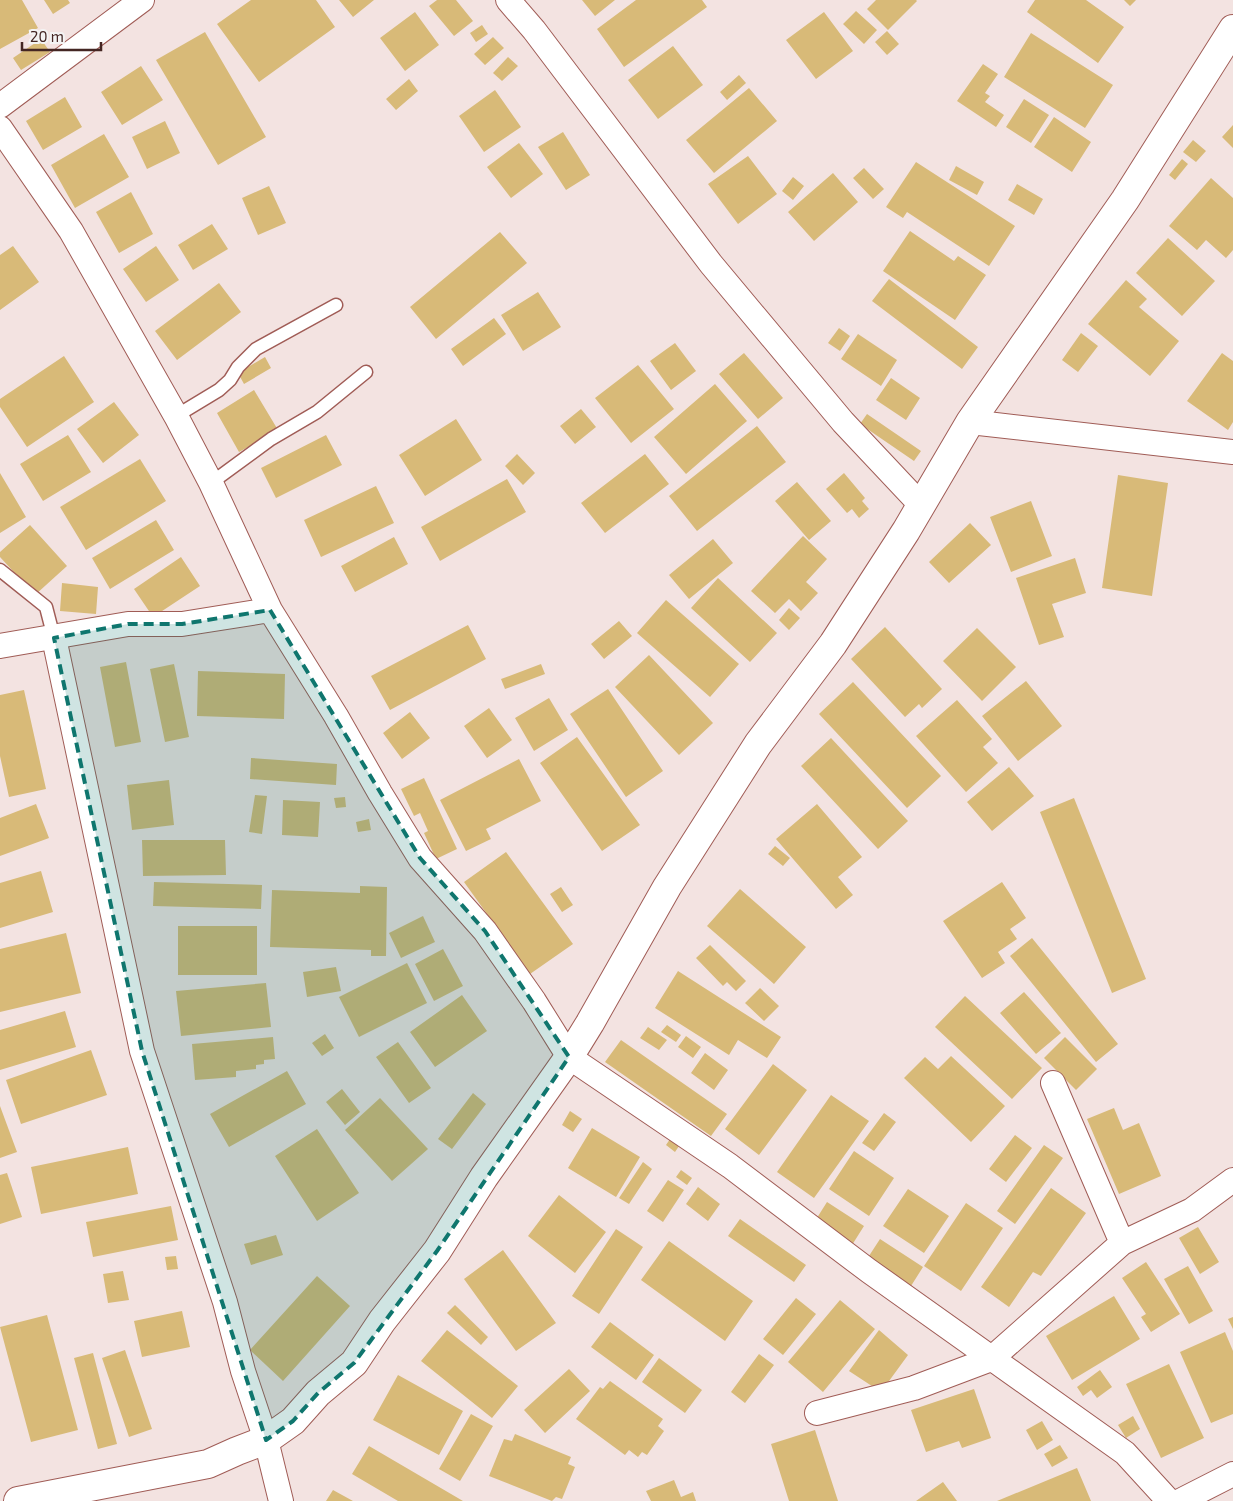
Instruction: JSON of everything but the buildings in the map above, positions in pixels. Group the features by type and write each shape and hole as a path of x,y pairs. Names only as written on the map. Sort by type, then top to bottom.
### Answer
{"street":[{"path":"0,106 142,0"},
{"path":"508,0 534,30 711,264 843,422 921,504"},
{"path":"18,1501 208,1464 237,1450 266,1440 293,1421 318,1393 354,1363 382,1321 437,1251 484,1178 569,1057 667,887 758,744 834,644 906,531 970,422 1125,200 1233,29"},
{"path":"0,128 71,231 176,416 211,483 270,610 336,716 380,793 420,858 485,931 569,1057 730,1166 869,1271 1125,1453 1169,1501"},
{"path":"970,422 1233,452"},
{"path":"0,646 128,624 182,624 270,610"},
{"path":"54,638 142,1051 225,1302 243,1370 266,1440 281,1501"},
{"path":"1053,1083 1122,1243"},
{"path":"817,1413 914,1388 991,1359 1122,1243 1192,1210 1233,1180"},
{"path":"1180,1501 1233,1474"}],"lane":[{"path":"176,416 220,390 230,380 238,367 256,349 336,305"},
{"path":"211,483 271,439 317,412 366,372"},
{"path":"0,570 46,607 54,638"}],"highlighted area":[{"path":"270,610 420,858 485,931 569,1057 437,1251 354,1363 318,1393 293,1421 266,1440 142,1051 54,638 128,624 182,624"}]}
